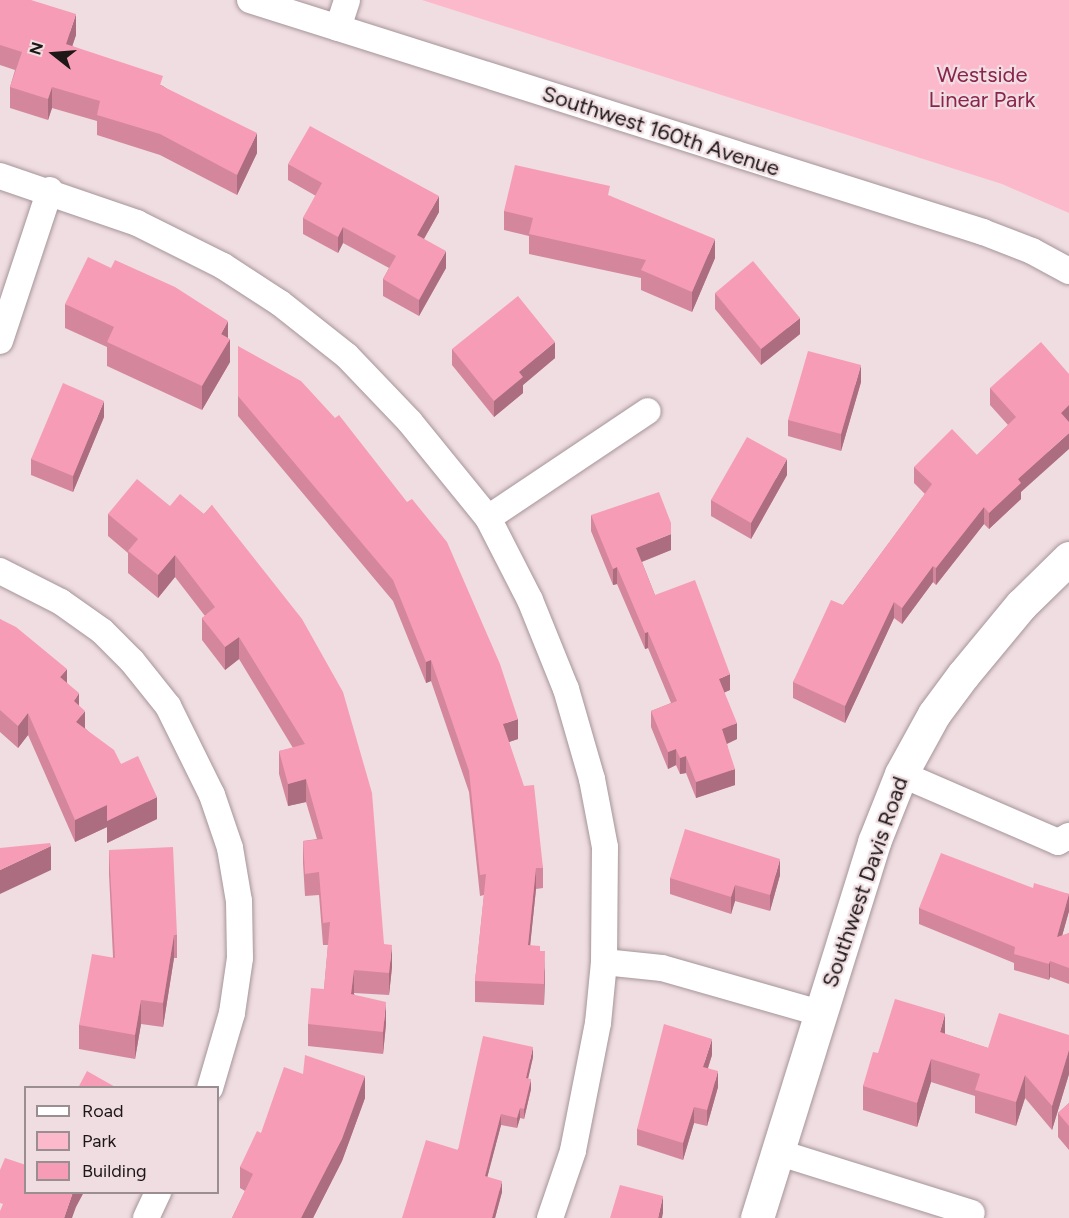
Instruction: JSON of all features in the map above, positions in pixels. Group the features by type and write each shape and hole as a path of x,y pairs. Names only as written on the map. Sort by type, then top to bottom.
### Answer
{"street":[{"name":"Southwest 160th Avenue","path":"250,0 982,232 1032,251 1069,271"},
{"path":"338,28 347,0"},
{"path":"0,176 50,190 137,223 223,266 280,303 347,356 410,422 488,518 530,600 557,666 592,779 605,847 604,962 598,1023 573,1150 550,1218"},
{"path":"0,341 50,190"},
{"path":"488,518 648,411"},
{"name":"Southwest Davis Road","path":"757,1218 874,842 901,774 934,714 963,675 1022,605 1069,558"},
{"path":"0,572 61,602 102,630 132,661 168,706 212,795 230,848 239,901 240,958 232,1013 211,1086"},
{"path":"901,774 1058,842 1069,836"},
{"path":"604,962 662,968 820,1013"},
{"path":"777,1152 972,1213"},
{"path":"146,1218 157,1194"}],"green space":[{"name":"Westside Linear Park","path":"422,0 1069,0 1069,213 1002,184"}],"building":[{"path":"0,0 31,0 76,14 66,44 163,76 160,85 257,133 237,175 160,134 97,115 100,101 52,87 48,99 10,87 22,52 0,45"},
{"path":"310,126 439,196 417,235 446,251 419,300 383,279 396,256 343,227 338,237 303,218 322,183 288,164"},
{"path":"515,165 610,186 608,195 715,239 692,292 641,270 646,260 529,234 533,218 504,211"},
{"path":"88,257 111,268 115,260 175,287 228,321 221,334 230,339 202,386 107,342 114,327 65,304"},
{"path":"753,261 800,318 761,349 715,293"},
{"path":"518,296 555,342 519,372 523,377 494,401 452,349"},
{"path":"1041,342 1069,374 1069,405 1061,413 1069,422 1069,433 1018,479 1021,483 989,513 984,507 936,568 933,566 902,608 894,602 845,706 793,682 831,600 843,605 932,484 914,467 952,429 977,455 1016,417 990,388"},
{"path":"238,346 301,381 335,418 339,415 407,502 412,499 447,542 500,664 518,719 503,724 524,786 534,785 543,868 536,868 528,945 540,946 540,951 545,951 544,984 475,981 486,874 480,875 469,771 431,660 426,662 393,580 238,396"},
{"path":"808,351 861,365 841,434 788,420"},
{"path":"63,383 104,401 73,476 31,459"},
{"path":"747,437 787,459 751,523 711,500"},
{"path":"137,479 170,506 180,494 204,514 212,505 302,619 343,692 372,793 384,944 392,945 389,973 354,970 351,994 386,1002 383,1032 308,1024 311,988 324,989 330,922 323,923 319,872 305,874 303,841 323,839 306,779 288,784 279,751 305,744 239,637 225,647 202,618 215,607 175,555 158,575 128,551 138,539 108,514"},
{"path":"659,492 671,523 671,534 636,548 655,595 695,580 730,674 719,679 737,723 722,729 735,769 696,782 686,756 680,758 676,749 668,752 651,711 677,701 617,567 613,569 591,515"},
{"path":"0,619 16,627 67,669 60,677 79,693 74,701 85,711 76,722 114,750 121,764 138,756 157,797 107,821 107,805 75,820 28,713 18,726 0,710"},
{"path":"685,829 780,859 770,895 735,885 731,897 670,878"},
{"path":"50,843 51,846 0,870 0,848"},
{"path":"173,847 177,935 174,935 163,1003 141,1000 135,1035 79,1025 92,954 115,958 109,850"},
{"path":"941,853 1033,888 1034,883 1069,894 1057,937 1069,933 1069,968 1050,961 1049,964 1014,954 1015,947 919,908"},
{"path":"895,999 945,1014 940,1032 988,1048 999,1013 1069,1035 1069,1050 1052,1106 1025,1075 1016,1102 975,1090 980,1074 931,1059 917,1103 863,1086 873,1052 878,1053"},
{"path":"664,1024 712,1039 703,1067 718,1071 707,1110 694,1107 683,1143 637,1129"},
{"path":"483,1036 533,1047 526,1078 531,1079 524,1109 520,1108 517,1118 501,1114 485,1176 502,1181 492,1218 402,1218 426,1140 458,1150"},
{"path":"305,1055 365,1076 342,1139 301,1218 232,1218 253,1174 240,1167 257,1131 261,1133 284,1067 303,1074"},
{"path":"87,1071 113,1086 79,1086"},
{"path":"1069,1103 1069,1126 1058,1113"},
{"path":"5,1158 24,1164 24,1194 72,1194 64,1218 0,1218 3,1204 0,1203 0,1170"},
{"path":"620,1185 663,1196 658,1218 610,1218"}]}
